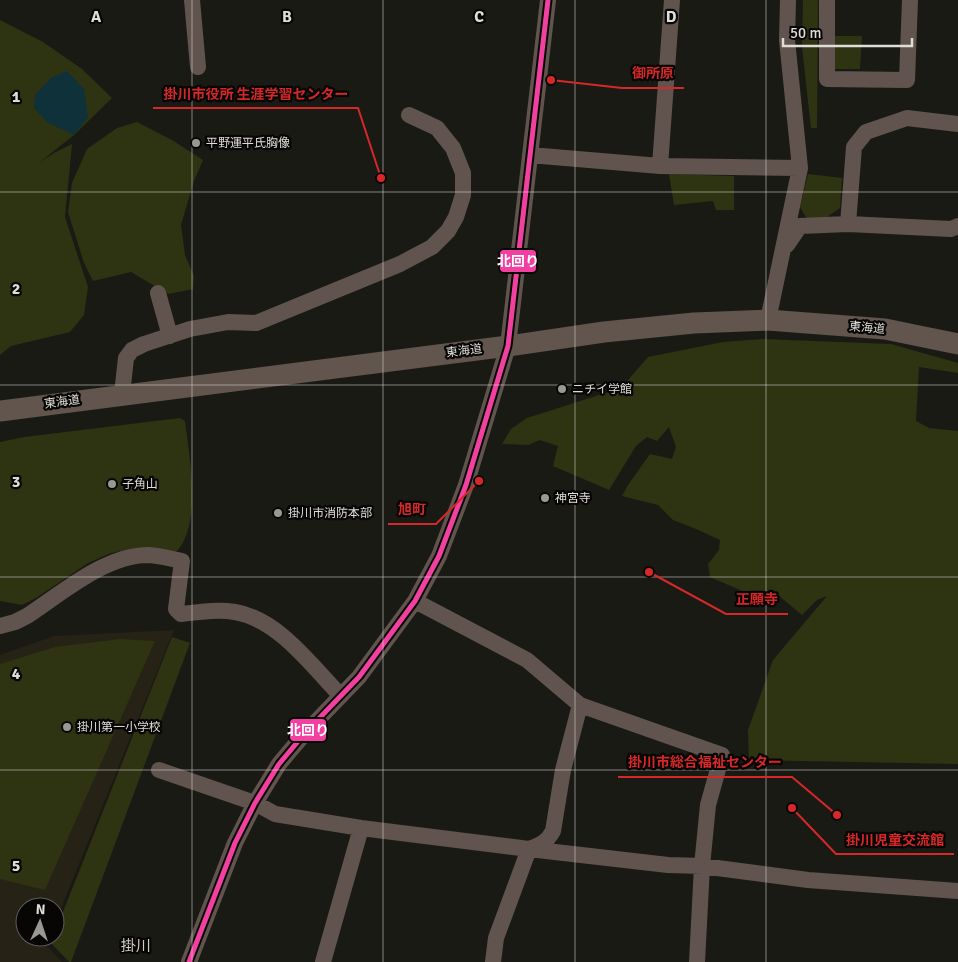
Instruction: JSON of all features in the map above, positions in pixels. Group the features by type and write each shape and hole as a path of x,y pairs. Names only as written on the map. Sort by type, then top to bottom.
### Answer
{"main road":[{"name":"東海道","path":"0,411 604,332 694,324 768,320 885,329 958,344"}],"street":[{"path":"192,0 198,67"},
{"path":"189,962 235,843 254,803 279,764 305,733 360,677 415,601 439,556 466,485 508,346 548,0"},
{"path":"660,166 672,0"},
{"path":"768,320 800,168 787,40 788,0"},
{"path":"828,0 827,79 907,80 910,0"},
{"path":"122,394 126,358 132,350 144,344 190,329 228,322 256,323 400,264 432,247 448,231 456,217 464,195 463,172 453,148 437,128 409,115"},
{"path":"848,224 854,147 866,132 907,118 958,124"},
{"path":"530,155 660,166 800,168"},
{"path":"783,251 800,226 848,224 951,229 958,226"},
{"path":"158,293 170,336"},
{"path":"0,626 27,616 94,571 116,561 149,555 166,558 182,562 176,609 181,614 217,611 235,612 252,617 281,634 341,696"},
{"path":"415,601 527,660 580,705 722,755 708,804 702,866 697,962"},
{"path":"529,849 544,844 553,831 563,770 580,705"},
{"path":"159,770 254,803 275,814 361,828 668,865 702,866 808,880 958,891"},
{"path":"323,962 361,828"},
{"path":"492,962 496,938 529,849"}],"shaded area":[{"name":"掛川第一小学校","path":"174,630 65,898 15,897 15,947 48,947 62,962 0,962 0,655 54,636"}],"green space":[{"path":"803,0 818,0 817,128 811,128 802,47"},
{"path":"0,20 43,42 82,69 112,98 74,135 40,162 72,144 65,217 88,287 84,315 70,332 11,346 0,355"},
{"path":"833,36 862,36 860,69 832,69"},
{"path":"137,122 172,140 203,160 194,181 181,225 185,255 194,276 193,289 168,294 131,272 93,281 84,263 68,212 72,183 87,149 117,128"},
{"path":"669,174 734,176 734,210 716,210 713,201 674,205"},
{"path":"808,174 842,178 840,208 827,217 807,219 800,207"},
{"path":"762,339 891,344 958,363 958,373 919,367 916,421 929,428 958,431 958,764 749,760 748,730 773,660 827,596 817,600 802,615 778,595 770,603 710,577 708,564 719,550 720,540 673,520 658,505 622,496 650,454 672,459 676,447 669,427 657,441 647,437 636,446 609,490 553,466 558,446 540,440 528,445 502,444 511,429 527,418 621,388 648,357 723,342"},
{"path":"180,418 185,421 191,471 192,509 184,541 175,553 136,548 111,553 88,563 36,598 22,605 0,601 0,442 24,437"},
{"path":"172,637 190,643 71,962 55,947 65,947 65,907"},
{"name":"掛川第一小学校","path":"120,639 155,641 45,890 0,879 0,664 55,647"}],"water":[{"path":"67,71 84,89 88,117 74,135 47,122 34,108 35,95 51,78"}],"transit line":[{"name":"北回り","path":"189,962 235,843 255,803 279,764 305,733 359,677 415,601 439,556 466,485 508,346 548,0"}],"place":[{"name":"御所原","path":"551,80"},
{"name":"平野運平氏胸像","path":"196,143"},
{"name":"掛川市役所 生涯学習センター","path":"381,178"},
{"name":"ニチイ学館","path":"562,389"},
{"name":"旭町","path":"479,481"},
{"name":"子角山","path":"112,484"},
{"name":"神宮寺","path":"545,498"},
{"name":"掛川市消防本部","path":"278,513"},
{"name":"正願寺","path":"649,572"},
{"name":"掛川第一小学校","path":"67,727"},
{"name":"掛川児童交流館","path":"792,808"},
{"name":"掛川市総合福祉センター","path":"837,815"}],"district":[{"name":"掛川","path":"136,946"}]}
